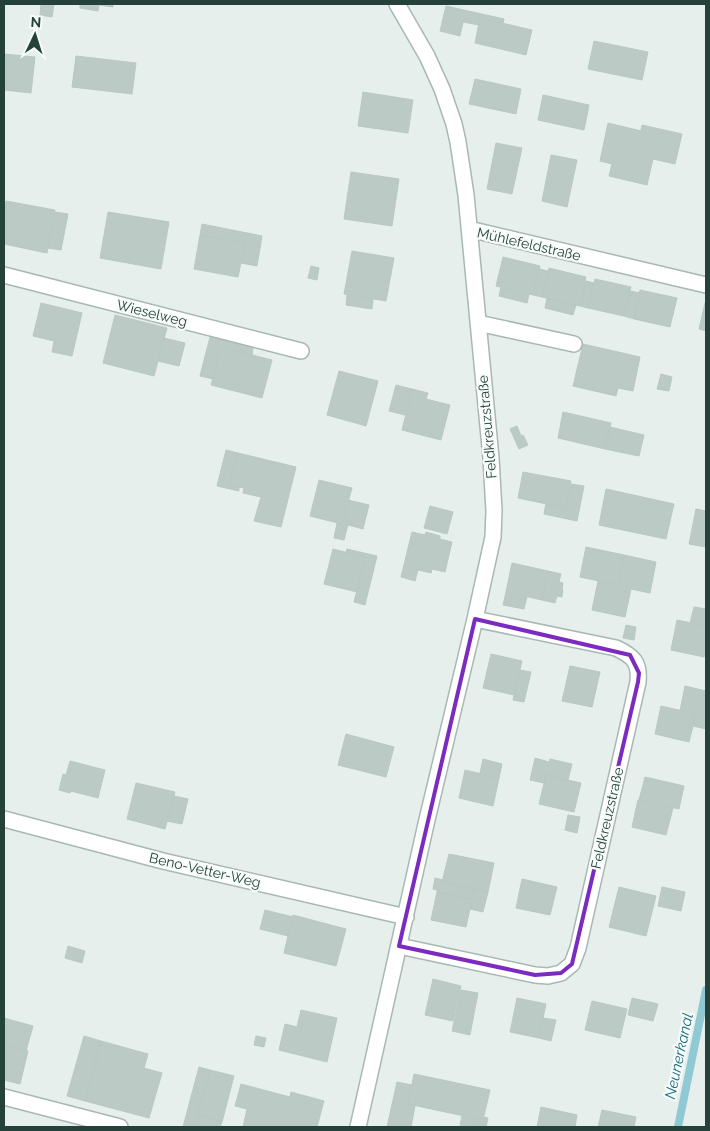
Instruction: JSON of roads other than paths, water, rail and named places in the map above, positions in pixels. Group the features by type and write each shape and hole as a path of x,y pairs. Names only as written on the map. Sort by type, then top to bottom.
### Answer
{"street":[{"name":"Mühlefeldstraße","path":"396,4 423,49 439,81 454,124 462,162 469,229 706,285"},
{"name":"Feldkreuzstraße","path":"358,1127 493,537 494,501 469,229"},
{"name":"Wieselweg","path":"4,275 301,350"},
{"path":"478,323 574,344"},
{"name":"Feldkreuzstraße","path":"399,946 535,976 561,973 572,964 578,948 639,672 630,654 616,648 475,619"},
{"name":"Beno-Vetter-Weg","path":"4,819 163,861 406,917"},
{"path":"4,1097 120,1127"}],"waterway":[{"name":"Neunerkanal","path":"678,1127 706,990"}]}
